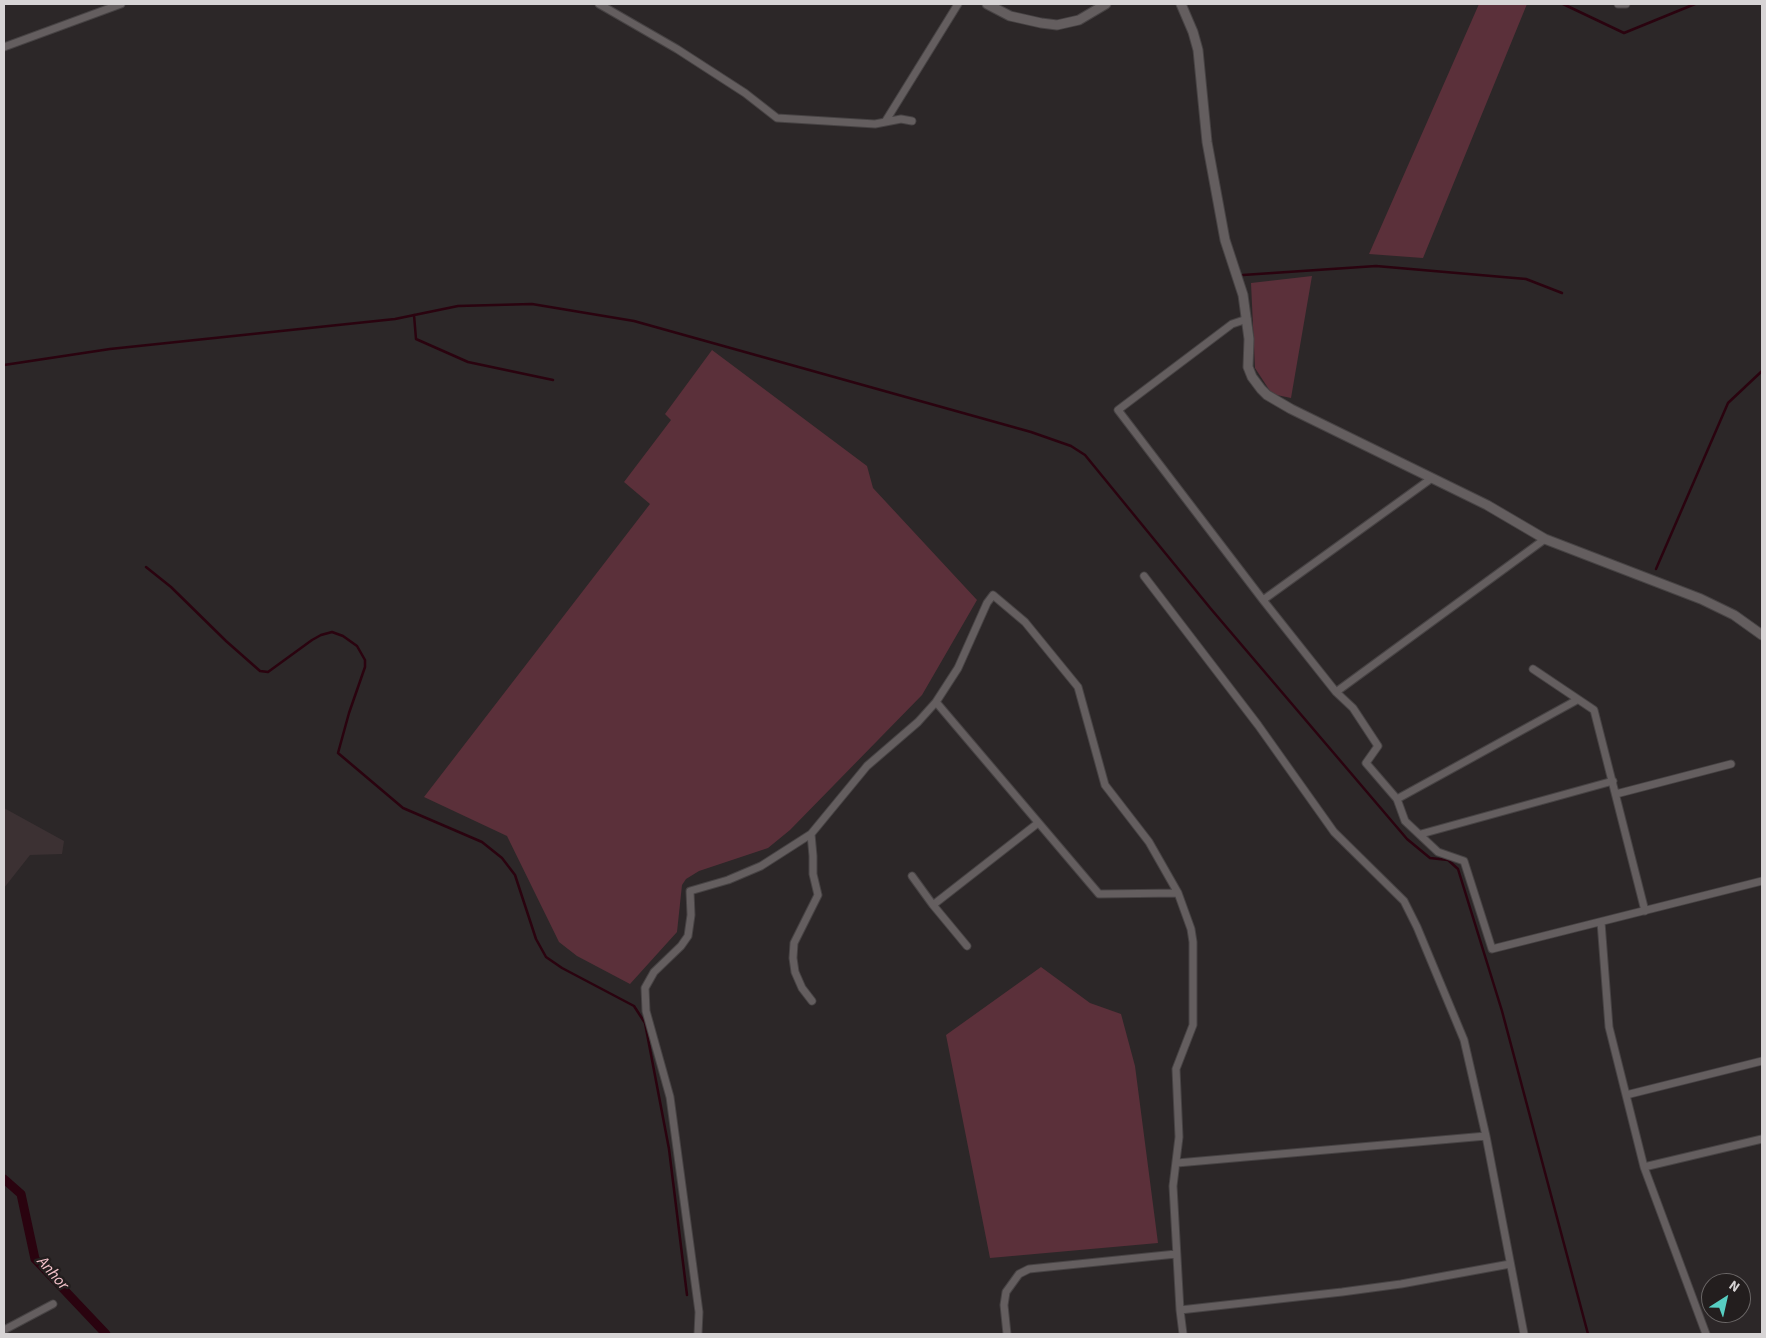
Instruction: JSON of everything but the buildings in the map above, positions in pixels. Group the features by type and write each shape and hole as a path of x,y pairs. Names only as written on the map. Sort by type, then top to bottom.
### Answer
{"street":[{"path":"4,47 121,4"},
{"path":"599,4 677,49 745,93 777,118 875,124 901,120 912,121"},
{"path":"886,122 958,4"},
{"path":"987,4 1010,16 1057,25 1079,20 1106,4"},
{"path":"1181,4 1190,23 1198,50 1206,142 1225,240 1243,295 1247,319 1249,339 1248,367 1256,382 1267,394 1316,422 1487,506 1544,539 1701,599 1734,615 1762,635"},
{"path":"1618,4 1626,4"},
{"path":"1247,319 1232,324 1118,410 1263,600 1336,692 1352,708 1378,746 1366,763 1397,799 1405,822 1421,834 1438,852 1464,861 1492,949 1762,881"},
{"path":"1263,600 1432,478"},
{"path":"1336,692 1544,539"},
{"path":"1144,576 1258,725 1334,832 1404,901 1417,927 1464,1040 1486,1136 1524,1334"},
{"path":"698,1334 699,1312 670,1097 646,1011 645,988 654,972 688,936 691,915 690,891 728,880 761,866 811,834 867,766 918,722 936,702 958,668 987,603 993,595 1025,622 1078,687 1105,785 1149,842 1178,893 1187,916 1193,942 1193,1025 1176,1068 1179,1137 1173,1186 1176,1254 1183,1334"},
{"path":"1533,669 1594,710 1645,910"},
{"path":"1397,799 1577,700"},
{"path":"936,702 1099,894 1178,893"},
{"path":"1616,794 1731,764"},
{"path":"1421,834 1613,781"},
{"path":"933,906 1038,822"},
{"path":"811,834 813,874 818,895 794,943 793,958 795,972 802,988 812,1001"},
{"path":"912,876 933,906 968,946"},
{"path":"1601,922 1609,1027 1644,1167 1706,1334"},
{"path":"1626,1094 1762,1061"},
{"path":"1177,1164 1486,1136"},
{"path":"1644,1167 1762,1139"},
{"path":"1007,1334 1004,1306 1006,1292 1019,1274 1029,1269 1176,1254"},
{"path":"1180,1310 1401,1284 1510,1264"},
{"path":"4,1330 53,1304"}],"shaded area":[{"path":"1479,4 1527,4 1423,258 1369,254"},
{"path":"1312,276 1291,398 1272,394 1255,368 1251,283"},
{"path":"712,350 867,466 873,488 977,600 922,695 790,830 768,848 699,871 686,879 682,885 677,932 630,984 577,956 559,942 507,836 424,797 650,504 624,482 671,420 665,414"},
{"path":"4,808 64,841 62,854 30,855 4,888"},
{"path":"1041,967 1090,1003 1121,1014 1135,1066 1158,1243 990,1258 946,1035"}],"waterway":[{"path":"1563,4 1624,33 1695,4"},
{"path":"1243,275 1376,266 1526,279 1562,293"},
{"path":"4,365 110,349 395,319 458,306 532,304 634,321 1031,432 1071,446 1085,455 1211,609 1407,839 1430,858 1448,860 1458,869 1502,1011 1588,1334"},
{"path":"414,315 416,339 468,362 553,380"},
{"path":"1656,569 1728,403 1762,371"},
{"path":"146,567 171,587 226,641 260,671 268,672 312,640 332,632 343,636 357,646 365,660 365,667 338,753 403,808 482,842 502,858 515,875 536,939 546,957 562,968 634,1006 645,1023 669,1149 687,1295"},
{"name":"Anhor","path":"4,1179 21,1194 35,1259 106,1334"}]}
